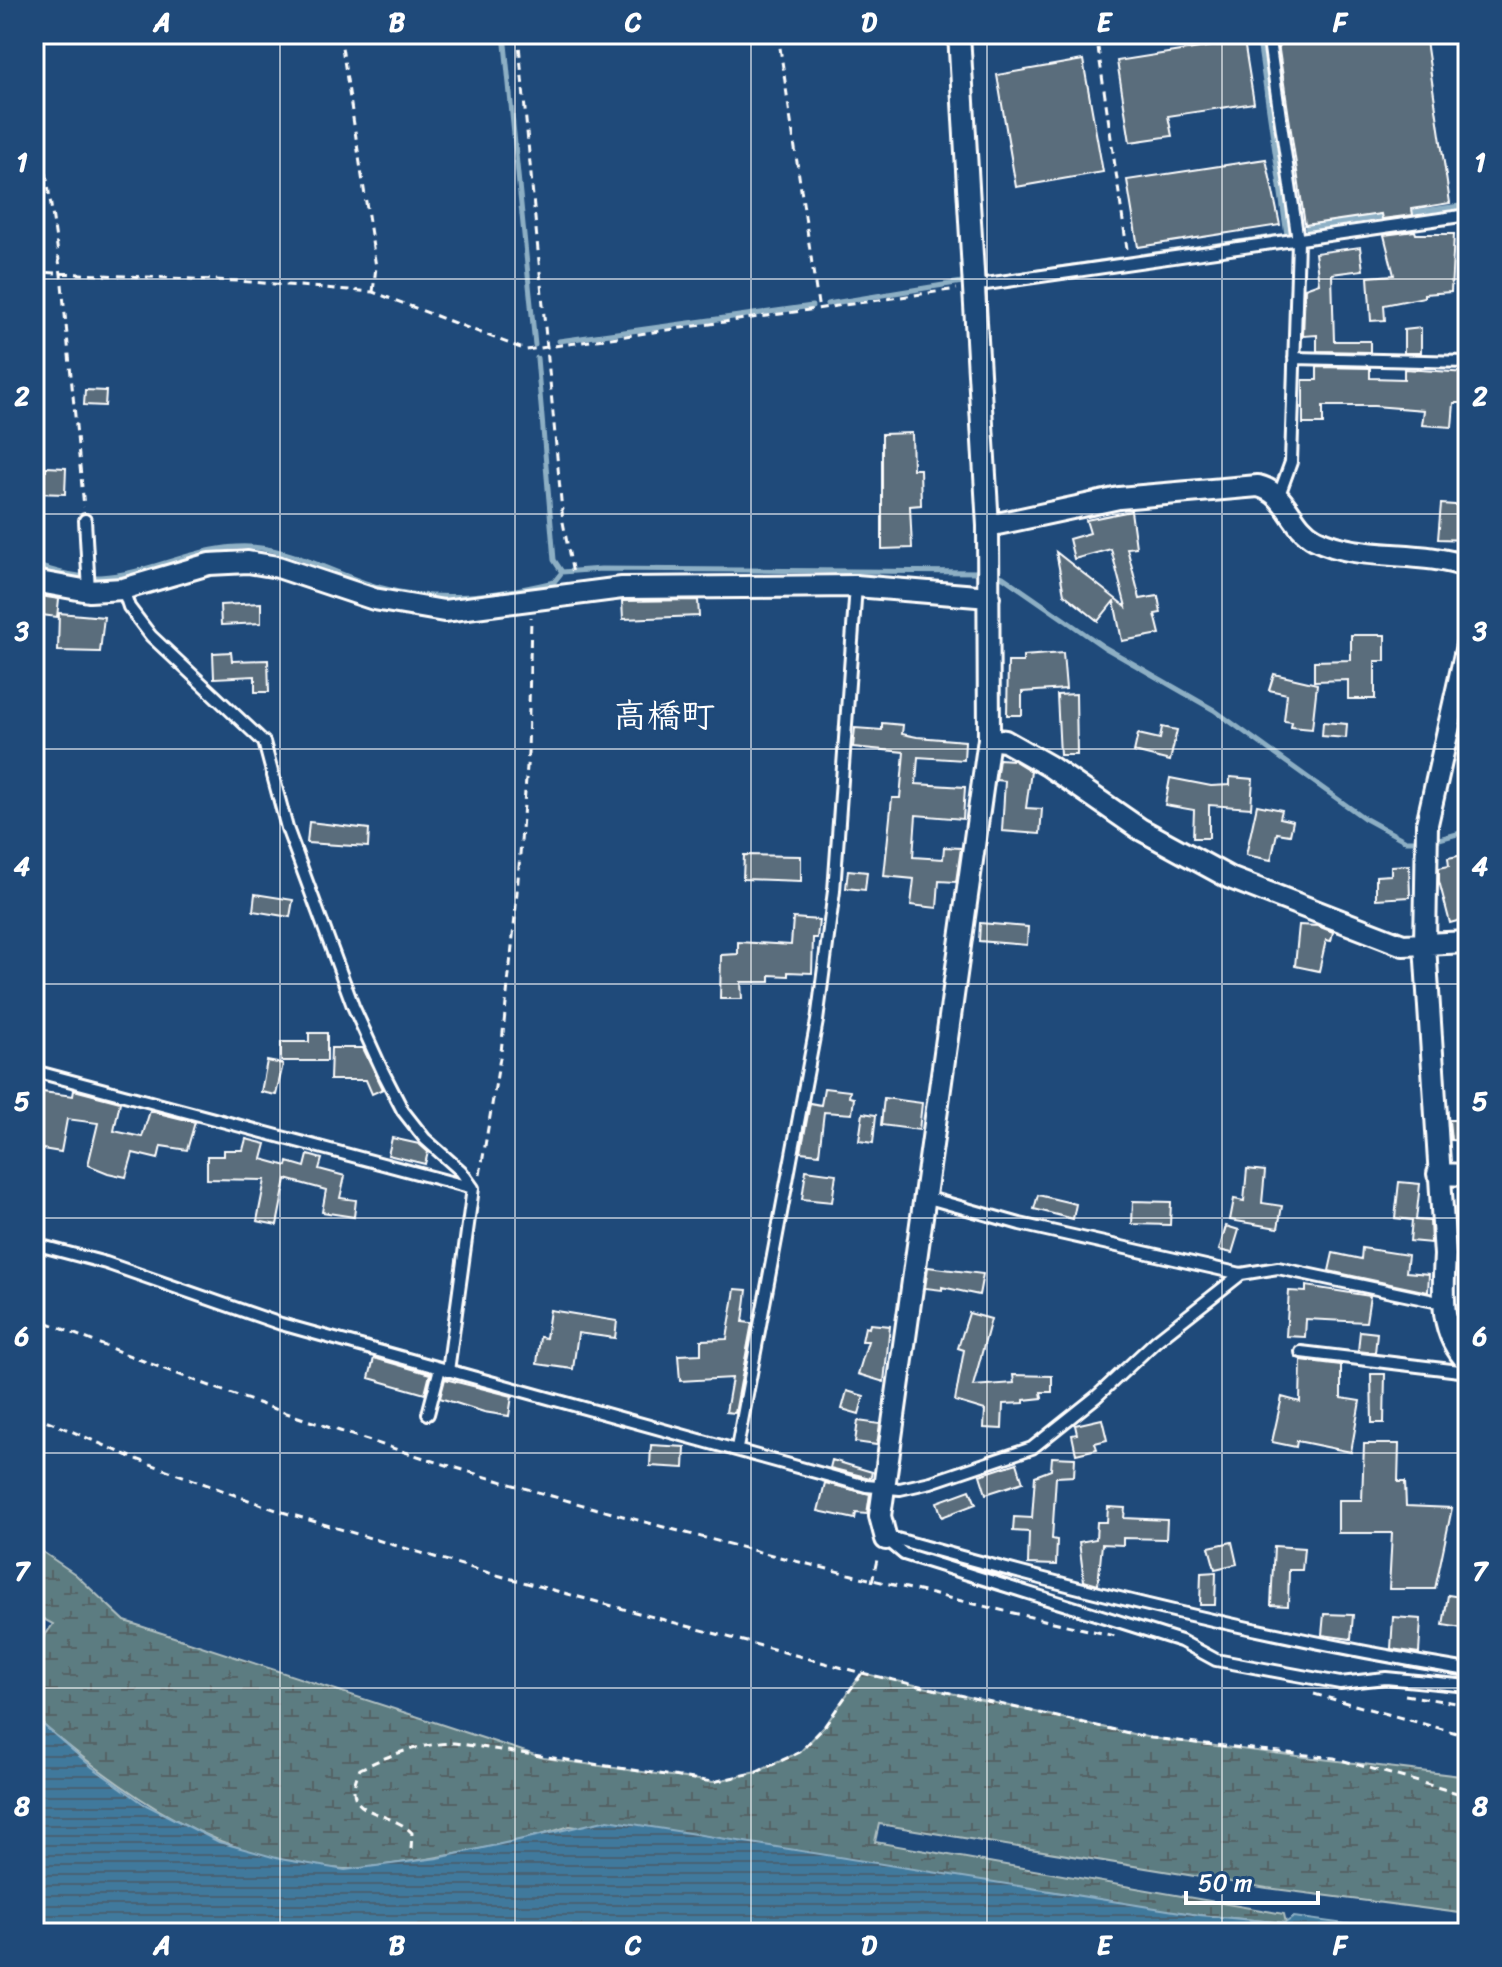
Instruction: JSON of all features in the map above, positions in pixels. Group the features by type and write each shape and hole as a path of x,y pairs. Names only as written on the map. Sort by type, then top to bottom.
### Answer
{"street":[{"path":"883,1543 880,1516 989,739 988,526 959,34"},
{"path":"988,526 1119,498 1258,486 1279,495 1298,527 1330,545 1468,567"},
{"path":"34,581 123,589 209,564 248,562 278,567 374,599 444,611 622,588 856,586 988,591"},
{"path":"1468,641 1427,824 1424,851 1425,945 1445,1255 1443,1303 1451,1338 1468,1362"},
{"path":"989,739 1005,741 1036,758 1140,829 1230,878 1371,936 1403,945 1468,942"},
{"path":"1438,1174 1468,1175"}],"lane":[{"path":"1268,34 1298,241 1291,462 1279,495"},
{"path":"972,286 1468,215"},
{"path":"1294,358 1468,362"},
{"path":"85,520 89,586"},
{"path":"737,1448 817,1021 834,891 856,586"},
{"path":"123,589 129,607 151,636 264,742 287,828 353,1006 383,1072 403,1111 425,1139 461,1171 473,1188 444,1370 428,1414"},
{"path":"34,1071 473,1188"},
{"path":"923,1197 1020,1224 1241,1274 1278,1268 1443,1303"},
{"path":"34,1244 106,1263 281,1324 866,1486 885,1488 931,1482 1032,1448 1241,1274"},
{"path":"1301,1352 1468,1372"},
{"path":"883,1543 1389,1658 1468,1670"},
{"path":"883,1543 904,1554 1181,1641 1216,1660 1340,1683 1386,1678 1468,1686"}],"path":[{"path":"340,34 376,267 373,292"},
{"path":"518,34 563,522 576,594"},
{"path":"778,34 819,311"},
{"path":"1096,34 1129,265"},
{"path":"34,90 61,274 85,520"},
{"path":"34,272 238,281 373,292 516,348 549,347 819,311 972,286"},
{"path":"473,1188 479,1180 501,1052 515,917 528,754 530,602"},
{"path":"34,1317 131,1358 422,1459 872,1582 1120,1638"},
{"path":"34,1415 131,1457 279,1511 497,1575 862,1673 1151,1738 1334,1758 1468,1796"},
{"path":"872,1582 883,1543"},
{"path":"411,1849 412,1833 402,1822 368,1812 356,1800 353,1784 360,1769 403,1750 422,1744 454,1743 713,1782 757,1772 800,1752 824,1727 862,1673"},
{"path":"1295,1674 1304,1690 1333,1701 1468,1736"}],"green space":[{"path":"34,1546 75,1574 125,1621 544,1758 713,1782 757,1772 800,1752 824,1727 862,1673 1151,1738 1468,1777 1468,1914 1267,1888 879,1824 875,1842 1284,1914 1286,1923 1199,1915 570,1826 482,1849 356,1869 299,1864 256,1854 215,1839 139,1798 34,1717 34,1638 41,1641 53,1624 34,1614"}],"water":[{"path":"34,1717 92,1767 144,1804 219,1842 280,1859 345,1870 438,1858 608,1820 1199,1915 1285,1923 1294,1917 1411,1933 34,1933"}],"building":[{"path":"1296,34 1425,34 1450,203 1412,209 1413,215 1382,219 1381,214 1305,225 1277,37"},
{"path":"1244,41 1254,103 1168,116 1172,136 1130,142 1117,61"},
{"path":"1083,60 1103,172 1016,187 997,75"},
{"path":"1266,159 1280,225 1138,247 1127,180"},
{"path":"1415,231 1416,234 1454,234 1451,292 1424,294 1424,297 1384,305 1385,320 1371,321 1368,277 1394,275 1384,235"},
{"path":"1360,247 1363,270 1332,274 1334,341 1370,341 1370,352 1317,351 1317,335 1303,336 1305,288 1319,283 1315,253"},
{"path":"1421,328 1421,353 1404,353 1404,330"},
{"path":"1317,367 1370,368 1370,378 1404,379 1404,369 1468,373 1468,403 1454,403 1452,427 1422,425 1424,410 1374,406 1323,406 1323,424 1303,424 1303,380 1317,380"},
{"path":"85,390 106,391 105,406 84,405"},
{"path":"912,433 913,469 920,469 921,505 910,506 912,548 882,549 882,434"},
{"path":"46,467 66,468 65,494 34,493 34,471 46,471"},
{"path":"1441,504 1468,506 1468,540 1438,539"},
{"path":"1131,511 1136,547 1127,548 1140,599 1158,596 1161,613 1155,614 1160,634 1122,641 1114,601 1098,621 1064,594 1056,552 1126,607 1111,549 1074,559 1069,539 1090,533 1086,520"},
{"path":"34,595 59,599 57,617 34,614"},
{"path":"698,600 699,616 623,619 622,601"},
{"path":"261,603 261,623 221,625 220,605"},
{"path":"59,613 104,617 100,652 58,651"},
{"path":"1351,635 1385,635 1385,661 1375,661 1375,699 1348,699 1348,680 1314,681 1314,661 1351,660"},
{"path":"231,652 232,661 268,660 269,692 255,692 255,676 214,678 213,653"},
{"path":"1063,653 1066,689 1022,692 1022,715 1007,715 1008,662 1023,662 1023,656"},
{"path":"1274,674 1317,684 1312,729 1291,727 1292,722 1284,721 1287,694 1269,690"},
{"path":"1076,694 1077,755 1060,755 1057,695"},
{"path":"1323,722 1347,724 1346,738 1322,736"},
{"path":"882,723 903,725 902,734 965,741 964,760 918,757 916,784 965,787 963,819 916,815 913,857 943,859 944,847 961,848 956,882 939,881 937,908 911,905 914,879 884,876 892,798 900,798 904,752 853,747 855,728 882,730"},
{"path":"1162,727 1177,730 1170,761 1134,752 1138,734 1160,739"},
{"path":"999,759 1013,760 1031,771 1026,808 1042,809 1040,834 1002,831 1005,781 996,780"},
{"path":"1230,777 1253,779 1251,808 1209,805 1209,838 1193,838 1194,810 1165,805 1170,778 1211,786 1230,785"},
{"path":"1257,805 1282,810 1280,818 1293,821 1290,835 1277,833 1271,860 1246,855"},
{"path":"309,822 369,829 368,847 307,843"},
{"path":"1468,854 1468,880 1460,882 1468,918 1450,923 1439,881 1439,868 1449,866 1448,858"},
{"path":"744,855 801,856 801,881 743,879"},
{"path":"1409,865 1410,897 1376,899 1376,876 1391,875 1391,866"},
{"path":"848,870 867,872 865,890 846,888"},
{"path":"255,894 293,900 290,917 253,911"},
{"path":"793,918 819,920 817,938 813,938 812,973 788,972 788,976 770,975 770,982 741,982 742,999 720,999 721,955 738,954 738,942 791,945"},
{"path":"980,923 1028,927 1027,945 979,941"},
{"path":"1299,925 1318,926 1333,932 1331,941 1326,940 1319,971 1295,966"},
{"path":"309,1033 327,1033 327,1061 281,1061 281,1042 309,1042"},
{"path":"331,1048 363,1048 383,1089 372,1094 366,1080 330,1080"},
{"path":"267,1061 283,1064 276,1095 261,1092"},
{"path":"824,1088 850,1091 849,1097 854,1098 852,1114 824,1112 819,1154 801,1152 810,1103 821,1105"},
{"path":"74,1090 120,1102 114,1131 142,1137 150,1111 195,1122 187,1150 161,1146 158,1159 133,1153 126,1177 108,1173 88,1165 98,1123 67,1119 61,1152 36,1148 41,1122 34,1122 34,1091 73,1096"},
{"path":"884,1098 922,1103 919,1130 881,1125"},
{"path":"863,1113 876,1115 873,1143 859,1141"},
{"path":"1449,1120 1468,1120 1468,1141 1451,1140"},
{"path":"392,1138 419,1144 428,1152 425,1164 388,1155"},
{"path":"246,1139 266,1144 262,1159 287,1166 288,1162 305,1167 308,1155 322,1159 319,1169 345,1176 340,1198 356,1200 354,1217 322,1212 326,1190 286,1179 277,1225 257,1221 265,1180 207,1179 207,1156 224,1156 224,1150 243,1150"},
{"path":"1247,1169 1265,1171 1262,1203 1282,1206 1278,1228 1230,1220 1234,1199 1244,1201"},
{"path":"806,1170 836,1174 832,1202 802,1199"},
{"path":"1399,1182 1420,1184 1416,1220 1430,1221 1431,1243 1410,1241 1412,1220 1395,1218"},
{"path":"1038,1195 1076,1204 1073,1219 1034,1209"},
{"path":"1133,1201 1171,1202 1170,1225 1132,1224"},
{"path":"1226,1226 1239,1230 1232,1253 1219,1250"},
{"path":"1362,1248 1408,1255 1406,1272 1429,1274 1428,1292 1329,1271 1333,1253 1361,1259"},
{"path":"928,1267 983,1274 979,1295 942,1287 942,1290 925,1288"},
{"path":"1306,1286 1370,1296 1366,1322 1306,1319 1305,1337 1286,1336 1289,1291 1306,1292"},
{"path":"735,1289 747,1290 743,1322 752,1323 735,1413 726,1412 732,1378 680,1381 678,1355 701,1354 701,1340 727,1339"},
{"path":"550,1310 617,1321 615,1338 578,1333 573,1369 537,1364 540,1337 546,1338"},
{"path":"969,1313 991,1319 973,1386 1014,1383 1013,1375 1052,1376 1052,1392 1041,1392 1042,1398 1003,1404 1002,1429 984,1428 985,1410 955,1401 964,1350 958,1348"},
{"path":"870,1324 890,1326 884,1382 858,1374 868,1341 862,1341 865,1327 869,1328"},
{"path":"1360,1331 1377,1333 1375,1353 1358,1351"},
{"path":"374,1358 430,1374 425,1394 369,1378"},
{"path":"1301,1360 1341,1365 1341,1398 1360,1401 1351,1452 1297,1441 1296,1447 1272,1442 1282,1397 1300,1402"},
{"path":"1371,1374 1385,1374 1384,1423 1372,1423"},
{"path":"445,1379 512,1396 509,1416 484,1412 440,1398"},
{"path":"847,1391 864,1396 859,1414 842,1409"},
{"path":"1102,1419 1107,1440 1095,1443 1097,1449 1076,1454 1072,1435 1077,1434 1075,1425"},
{"path":"858,1421 880,1424 877,1445 855,1442"},
{"path":"1364,1444 1399,1444 1398,1482 1405,1482 1406,1506 1452,1508 1435,1589 1389,1589 1392,1533 1338,1533 1338,1500 1362,1500"},
{"path":"651,1445 685,1447 684,1468 650,1466"},
{"path":"1052,1457 1075,1458 1074,1476 1056,1477 1052,1539 1057,1540 1056,1565 1028,1564 1029,1532 1013,1531 1014,1517 1032,1518 1035,1476 1051,1470"},
{"path":"832,1460 872,1472 870,1478 830,1468"},
{"path":"1017,1463 1023,1482 986,1494 980,1475"},
{"path":"825,1483 870,1494 867,1514 856,1513 855,1519 818,1511"},
{"path":"970,1490 976,1504 942,1517 937,1502"},
{"path":"1108,1507 1125,1508 1124,1518 1167,1520 1166,1539 1123,1538 1123,1545 1102,1544 1098,1585 1084,1581 1079,1542 1096,1539 1097,1522 1107,1522"},
{"path":"1232,1542 1237,1564 1215,1569 1209,1547"},
{"path":"1274,1546 1304,1548 1302,1570 1289,1570 1288,1606 1271,1605"},
{"path":"1216,1572 1215,1605 1200,1605 1201,1573"},
{"path":"1448,1595 1468,1598 1468,1629 1443,1625"},
{"path":"1324,1614 1353,1615 1351,1639 1322,1635"},
{"path":"1393,1617 1421,1619 1419,1653 1391,1649"}],"waterway":[{"path":"504,34 535,345"},
{"path":"1140,256 1287,235 1258,34"},
{"path":"1407,213 1468,205"},
{"path":"1307,228 1385,216"},
{"path":"985,279 1119,259"},
{"path":"827,304 962,282"},
{"path":"559,341 812,306"},
{"path":"537,358 554,560 562,572"},
{"path":"34,565 74,575 100,577 134,572 220,549 255,547 291,555 378,587 444,597 510,591 554,582 562,572 601,569 982,572"},
{"path":"992,574 1003,577 1104,647 1214,710 1364,818 1406,841 1422,841"},
{"path":"1432,841 1468,831"}],"district":[{"name":"高橋町","path":"664,716"}]}
